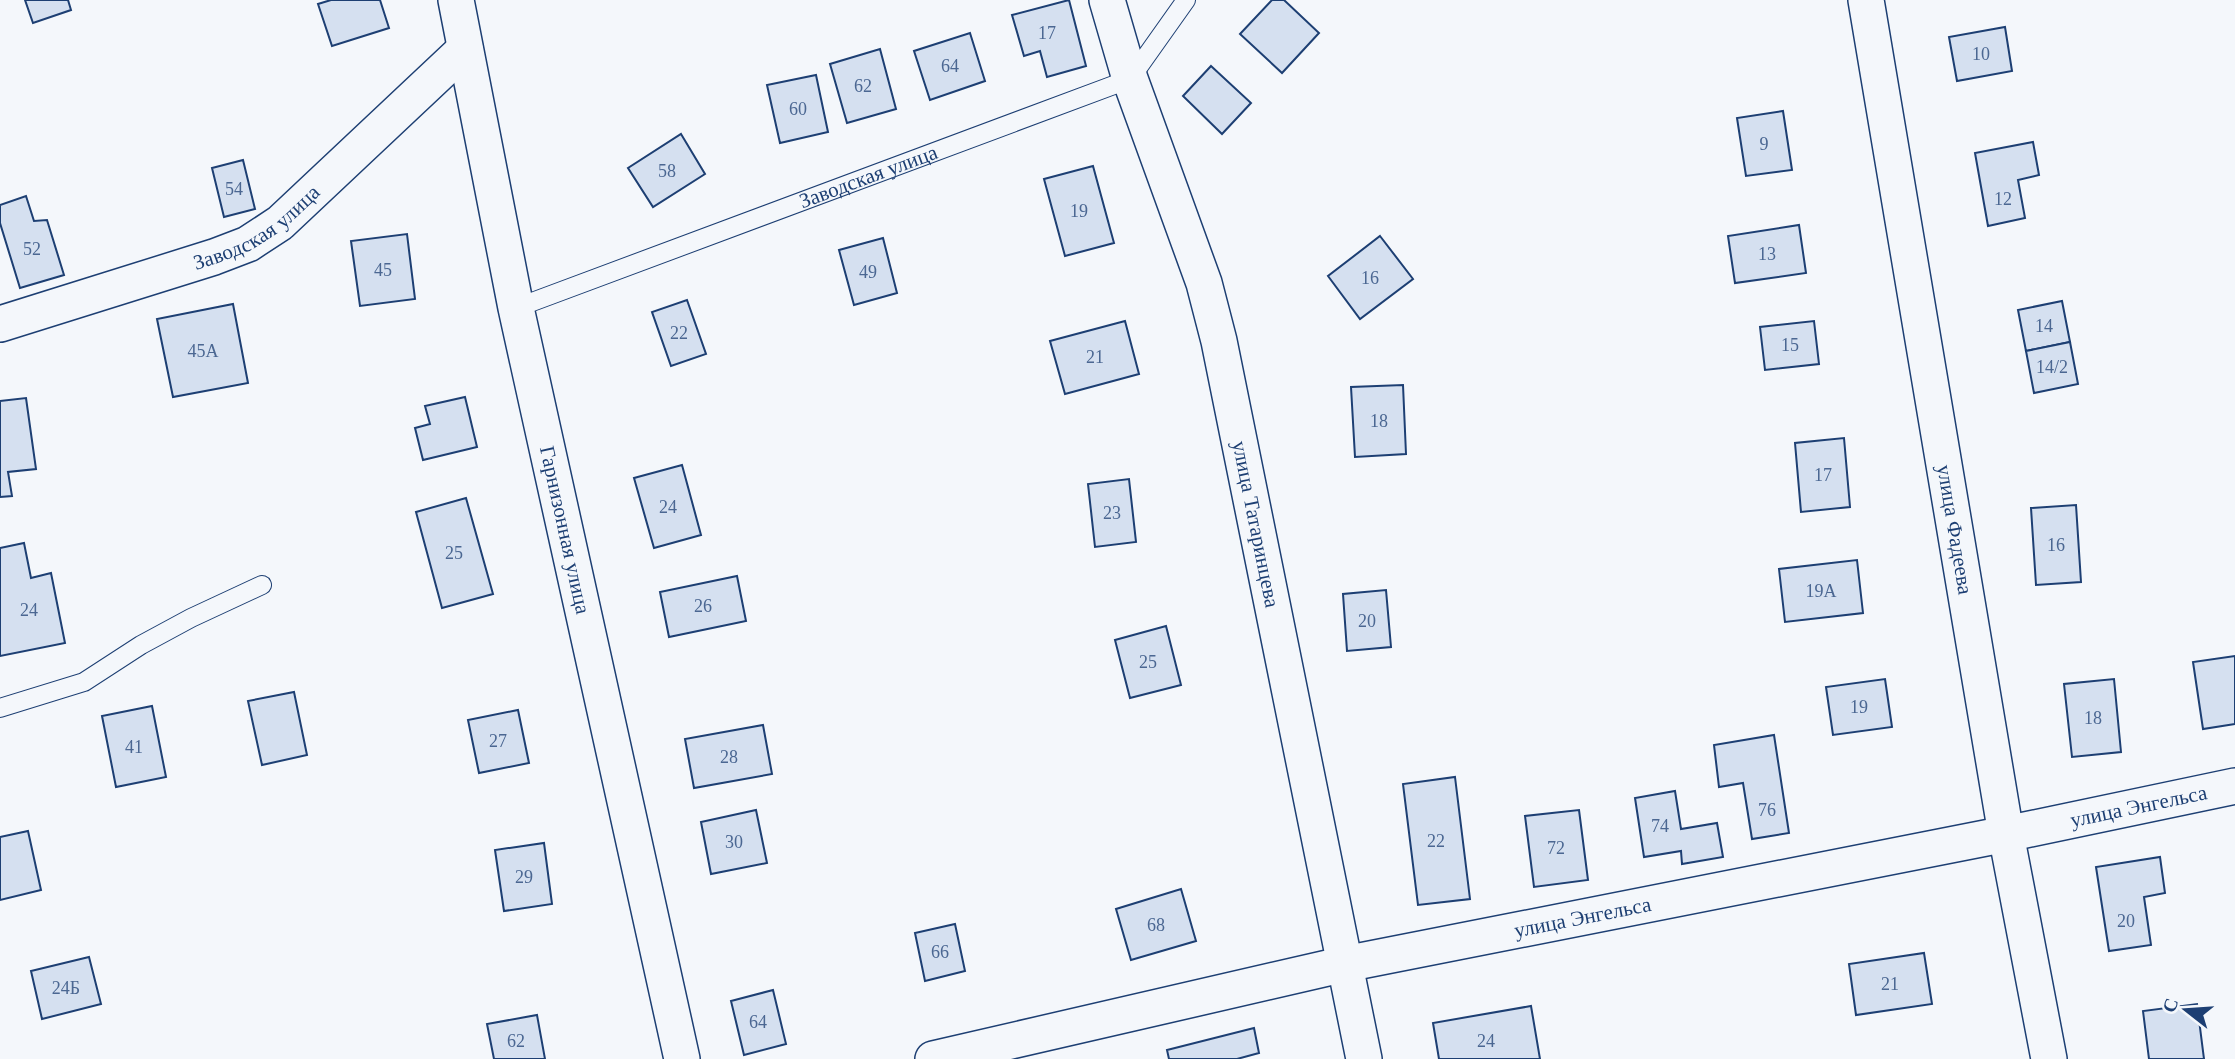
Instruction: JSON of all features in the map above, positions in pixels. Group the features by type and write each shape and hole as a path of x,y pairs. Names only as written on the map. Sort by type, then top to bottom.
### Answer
{"street":[{"name":"Гарнизонная улица","path":"456,0 516,308 682,1059"},
{"name":"улица Татаринцева","path":"1107,0 1130,79 1204,283 1219,341 1364,1059"},
{"name":"улица Фадеева","path":"1866,0 2006,834 2049,1059"},
{"name":"Заводская улица","path":"0,324 248,244 280,223 308,199 465,49"},
{"name":"улица Энгельса","path":"933,1059 1345,964 2006,834 2235,786"}],"lane":[{"path":"1130,79 1186,0"},
{"name":"Заводская улица","path":"516,308 1130,79"},
{"path":"0,708 84,682 141,645 262,585"}],"building":[{"path":"25,0 68,0 71,10 33,23"},
{"path":"331,0 380,0 389,28 332,46 318,4"},
{"path":"1069,0 1086,66 1047,77 1040,51 1024,56 1012,15"},
{"path":"1272,0 1284,0 1319,33 1282,73 1240,34"},
{"path":"2005,27 2012,71 1957,81 1949,37"},
{"path":"970,33 985,81 930,100 914,51"},
{"path":"880,49 896,109 847,123 830,64"},
{"path":"1211,66 1251,103 1222,134 1183,96"},
{"path":"816,75 828,132 780,143 767,85"},
{"path":"1783,111 1792,170 1746,176 1737,118"},
{"path":"681,134 705,174 653,207 628,168"},
{"path":"2033,142 2039,175 2018,180 2025,218 1988,226 1975,153"},
{"path":"243,160 255,209 224,217 212,168"},
{"path":"1093,166 1114,243 1065,256 1044,179"},
{"path":"26,196 34,221 47,220 64,275 20,288 0,223 0,205"},
{"path":"1799,225 1806,273 1735,283 1728,236"},
{"path":"407,234 415,299 360,306 351,241"},
{"path":"1380,236 1413,279 1360,319 1328,276"},
{"path":"883,238 897,293 854,305 839,250"},
{"path":"687,300 706,354 671,366 652,312"},
{"path":"2062,301 2070,342 2026,351 2018,310"},
{"path":"233,304 248,383 173,397 157,319"},
{"path":"1125,321 1139,374 1065,394 1050,341"},
{"path":"1814,321 1819,364 1765,370 1760,327"},
{"path":"2070,342 2078,384 2034,393 2026,351"},
{"path":"1403,385 1406,454 1355,457 1351,387"},
{"path":"465,397 477,447 423,460 415,428 430,424 425,406"},
{"path":"26,398 36,469 8,472 12,496 0,497 0,401"},
{"path":"1844,438 1850,507 1801,512 1795,443"},
{"path":"682,465 701,535 654,548 634,478"},
{"path":"1129,479 1136,542 1095,547 1088,484"},
{"path":"466,498 493,594 442,608 416,512"},
{"path":"2076,505 2081,582 2036,585 2031,508"},
{"path":"24,543 31,578 51,573 65,643 0,656 0,548"},
{"path":"1857,560 1863,613 1785,622 1779,569"},
{"path":"737,576 746,621 669,637 660,592"},
{"path":"1386,590 1391,647 1347,651 1343,594"},
{"path":"1166,626 1181,685 1130,698 1115,640"},
{"path":"2235,656 2235,724 2203,729 2193,662"},
{"path":"1885,679 1892,727 1833,735 1826,687"},
{"path":"2114,679 2121,752 2072,757 2064,684"},
{"path":"294,692 307,755 262,765 248,701"},
{"path":"152,706 166,777 116,787 102,716"},
{"path":"518,710 529,763 479,773 468,720"},
{"path":"763,725 772,774 694,788 685,739"},
{"path":"1774,735 1789,833 1752,839 1743,783 1719,787 1714,745"},
{"path":"1455,777 1470,899 1418,905 1403,784"},
{"path":"1675,791 1681,829 1717,823 1723,857 1682,864 1681,851 1644,857 1635,798"},
{"path":"756,810 767,863 711,874 701,822"},
{"path":"1579,810 1588,880 1534,887 1525,816"},
{"path":"28,831 41,890 0,900 0,837"},
{"path":"544,843 552,904 504,911 495,850"},
{"path":"2160,857 2165,893 2144,897 2151,945 2109,951 2096,867"},
{"path":"1181,889 1196,941 1131,960 1116,909"},
{"path":"955,924 965,971 925,981 915,933"},
{"path":"1924,953 1932,1004 1856,1015 1849,964"},
{"path":"89,957 101,1004 42,1019 31,971"},
{"path":"773,990 786,1044 744,1055 731,1001"},
{"path":"2197,1004 2204,1059 2149,1059 2143,1011"},
{"path":"1531,1006 1540,1059 1439,1059 1433,1023"},
{"path":"537,1015 545,1059 494,1059 487,1024"},
{"path":"1254,1028 1259,1053 1237,1059 1169,1059 1167,1050"}]}
